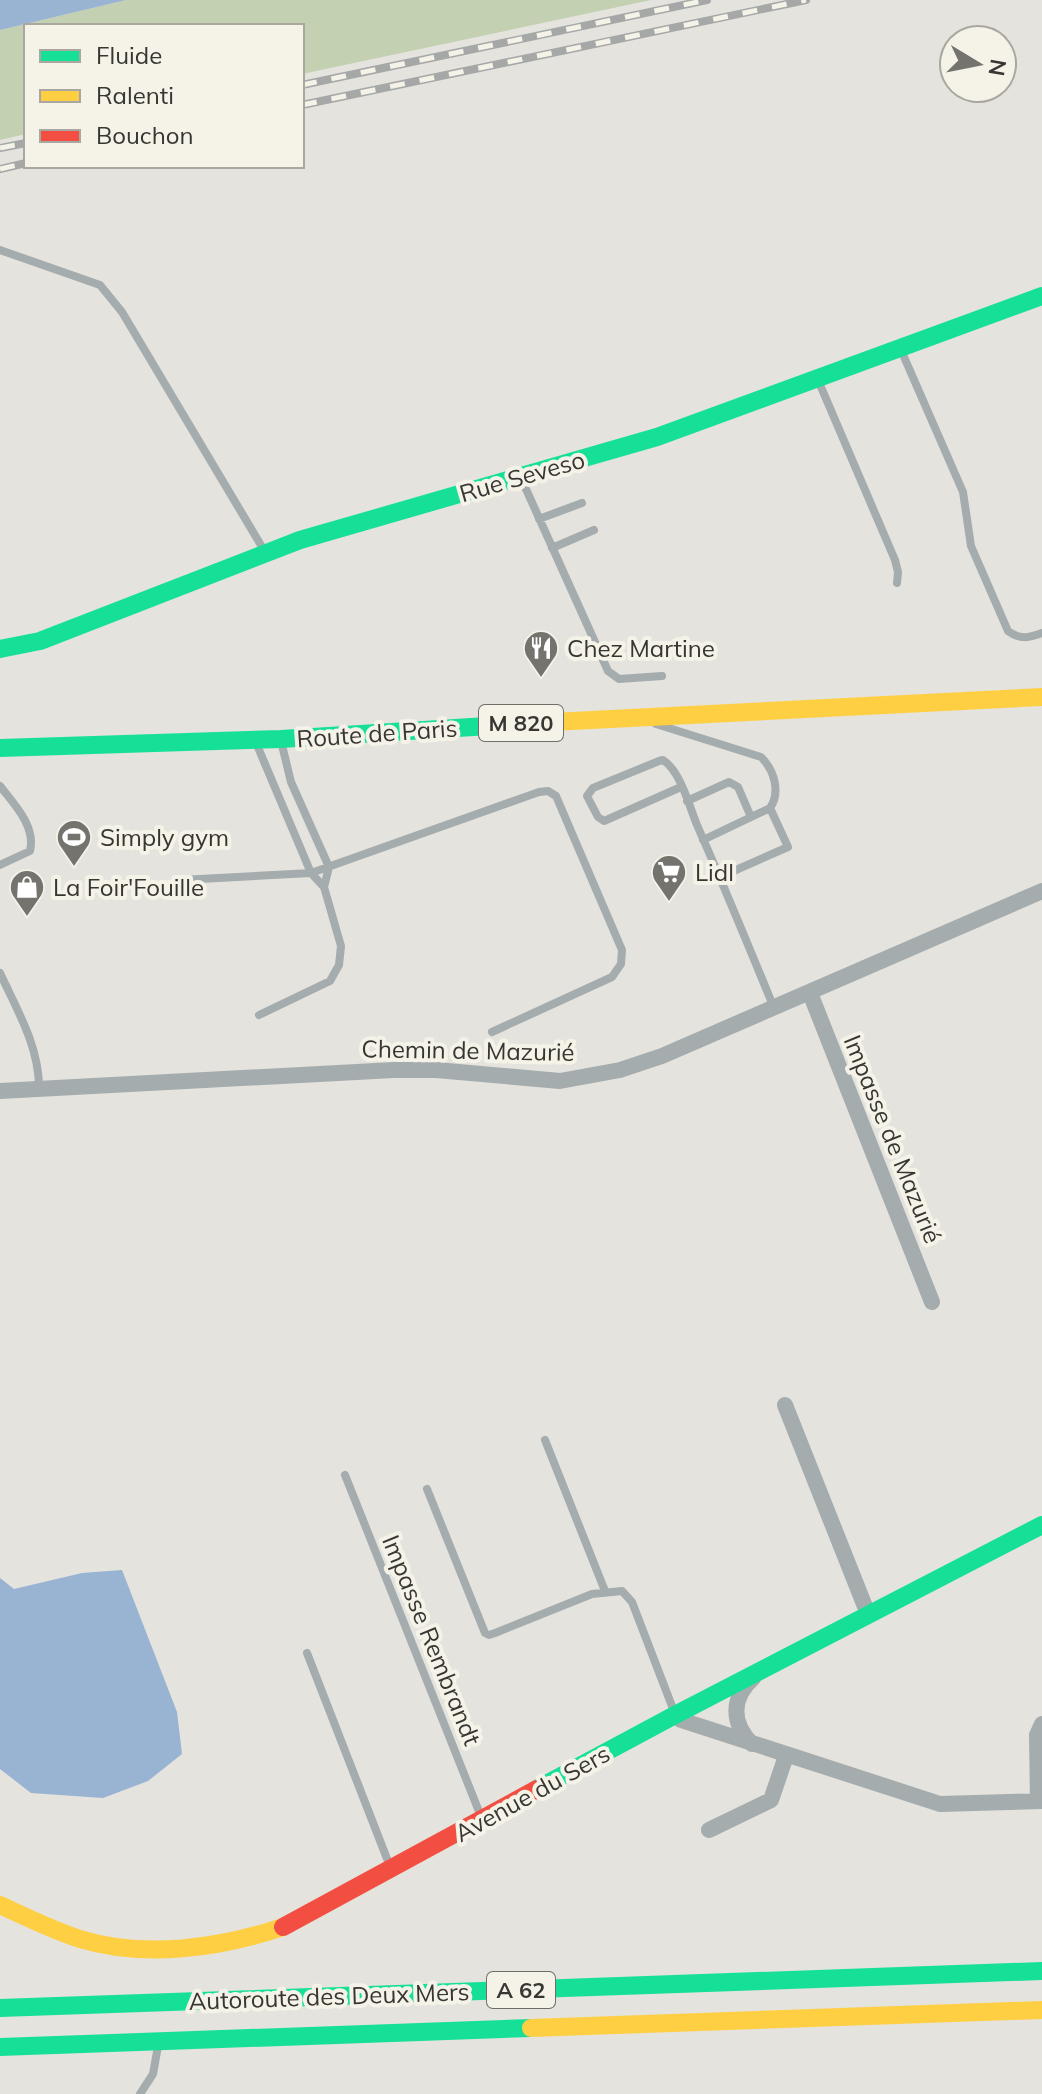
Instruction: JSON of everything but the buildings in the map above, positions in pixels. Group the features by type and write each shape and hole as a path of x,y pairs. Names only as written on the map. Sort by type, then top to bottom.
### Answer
{"main road":[{"name":"Rue Seveso","path":"0,649 40,641 300,540 657,437 1042,296"},
{"name":"Route de Paris","path":"0,748 281,739 1042,697"},
{"name":"Avenue du Sers","path":"0,1905 83,1940 163,1949 201,1947 281,1928 765,1667 1042,1525"},
{"name":"Autoroute des Deux Mers","path":"0,2008 1042,1971"},
{"name":"Autoroute des Deux Mers","path":"0,2047 1042,2010"}],"street":[{"name":"Chemin de Mazurié","path":"0,1091 394,1070 436,1070 560,1081 620,1070 662,1056 1042,891"},
{"name":"Impasse de Mazurié","path":"810,993 932,1302"},
{"path":"785,1405 868,1614"},
{"path":"753,1745 738,1728 736,1706 749,1681 765,1667"},
{"path":"675,1715 681,1720 753,1745 940,1804 1040,1801 1037,1735 1042,1724"},
{"path":"709,1830 771,1800 786,1756"}],"lane":[{"path":"0,250 91,282 108,294 265,553"},
{"path":"901,349 963,492 971,546 1008,631 1026,639 1042,633"},
{"path":"817,379 895,560 897,583"},
{"path":"521,478 612,675 619,679 662,676"},
{"path":"539,519 582,503"},
{"path":"552,548 594,530"},
{"path":"637,717 761,757 770,769 776,791 770,808 788,847 720,877"},
{"path":"281,739 291,782 329,867 324,887"},
{"path":"255,740 311,873 324,887 341,946 339,965 330,981 259,1015"},
{"path":"681,787 604,821 598,817 587,796 593,788 659,761 663,760 672,767 681,787 687,801 703,840 720,877 774,1008"},
{"path":"687,801 729,782 738,787 751,817"},
{"path":"0,786 22,814 33,839 30,851 0,865"},
{"path":"181,880 311,873 548,791 556,796 622,950 621,964 612,977 492,1032"},
{"path":"703,840 770,808"},
{"path":"0,973 30,1039 39,1067 39,1088"},
{"path":"545,1440 605,1591"},
{"name":"Impasse Rembrandt","path":"345,1475 482,1820"},
{"path":"427,1489 482,1628 489,1635 592,1594 622,1591 632,1602 675,1715"},
{"path":"307,1653 391,1870"},
{"path":"140,2094 153,2074 159,2041"}],"green space":[{"path":"126,0 651,0 304,74 304,24 25,24"},
{"path":"24,24 24,134 0,140 0,30"}],"water":[{"path":"0,0 126,0 24,24 0,30"},
{"path":"122,1570 177,1712 182,1754 148,1781 103,1798 31,1793 0,1769 0,1578 14,1589 82,1573"}],"railway":[{"path":"304,85 707,0"},
{"path":"304,105 806,0"},
{"path":"0,148 24,143"},
{"path":"0,169 24,163"}],"traffic: fast":[{"path":"0,649 40,641 300,540 657,437 1042,296"},
{"path":"0,748 281,739 552,722"},
{"path":"537,1789 1042,1525"},
{"path":"0,2008 1042,1971"},
{"path":"0,2047 531,2028"}],"traffic: slow":[{"path":"552,722 1042,697"},
{"path":"0,1905 80,1939 130,1949 208,1945 283,1927"},
{"path":"531,2028 1042,2010"}],"traffic: jam":[{"path":"283,1927 537,1789"}],"place":[{"name":"Chez Martine","path":"541,679"},
{"name":"Simply gym","path":"74,868"},
{"name":"Lidl","path":"669,903"},
{"name":"La Foir'Fouille","path":"27,918"}]}
